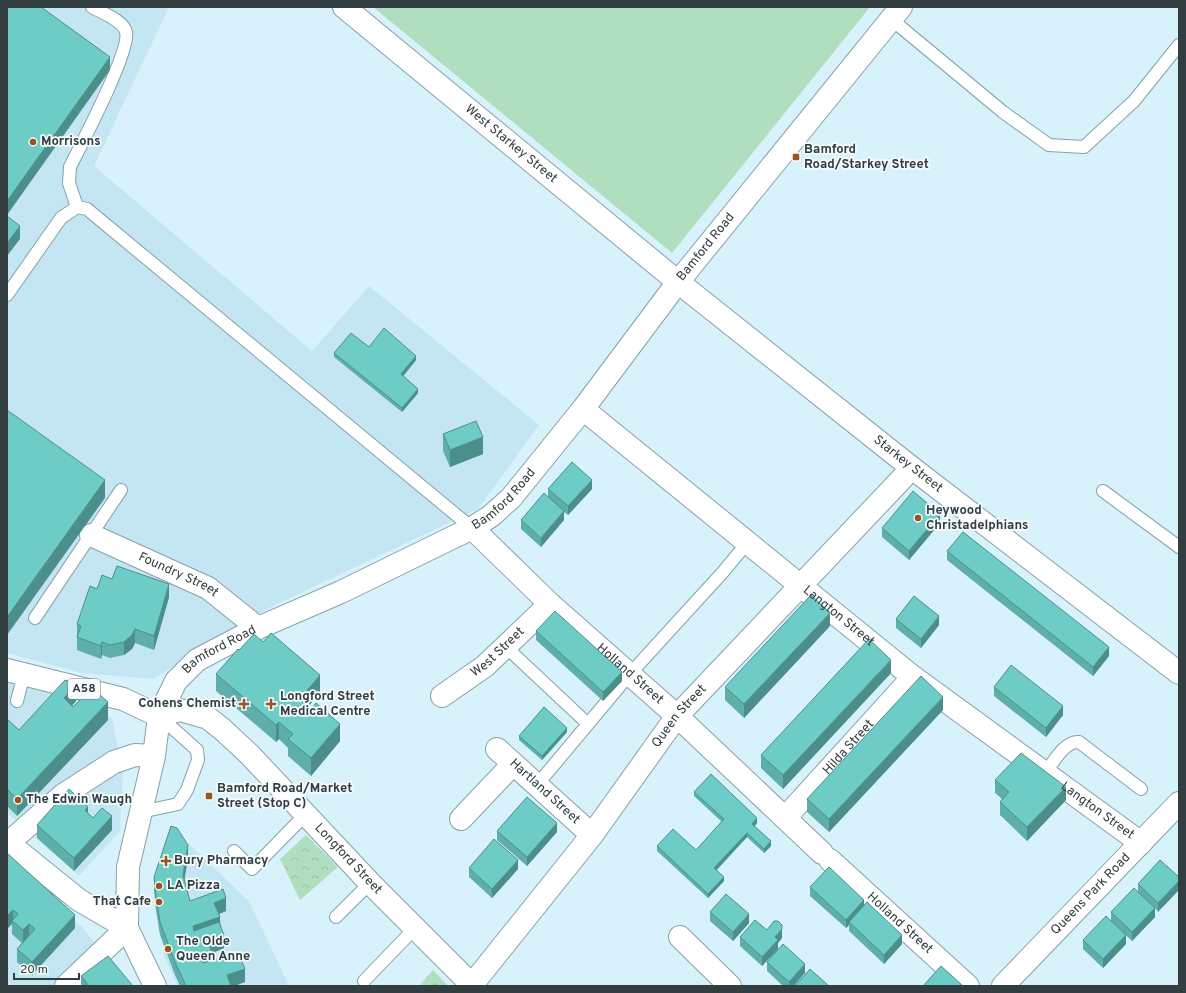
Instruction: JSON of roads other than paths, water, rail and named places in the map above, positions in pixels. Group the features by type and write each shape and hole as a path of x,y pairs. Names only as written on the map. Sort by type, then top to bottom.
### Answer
{"main road":[{"name":"West Starkey Street","path":"344,7 678,282"},
{"name":"Bamford Road","path":"127,928 128,867 154,756 159,716 176,681 197,660 258,628 341,592 472,528 491,516 511,498 583,409 678,282 896,13"},
{"name":"Starkey Street","path":"678,282 912,468 1179,672"},
{"name":"Langton Street","path":"583,409 913,677 1141,843"},
{"name":"Queen Street","path":"472,986 592,835 677,716 912,468"},
{"name":"Holland Street","path":"472,528 550,604 677,716 826,857 968,986"},
{"name":"Foundry Street","path":"91,536 208,588 258,628"},
{"name":"West Street","path":"442,696 486,666 550,604"},
{"name":"A58","path":"16,672 123,699 159,716"},
{"name":"Hilda Street","path":"785,818 913,677"},
{"name":"Longford Street","path":"159,716 180,710 208,718 250,755 370,883 472,986"},
{"name":"Hartland Street","path":"496,749 592,835"},
{"path":"154,756 135,755 114,762 63,795 7,843 79,900 127,928 156,986"},
{"path":"461,819 514,764"},
{"name":"Queens Park Road","path":"1004,986 1179,803"},
{"path":"66,986 127,928"},
{"path":"680,937 726,985"}],"lane":[{"path":"77,207 69,183 70,167 115,73 126,41 126,32 122,24 92,7"},
{"path":"896,13 1003,112 1049,145 1084,147 1134,101 1179,45"},
{"path":"7,295 61,218 77,207 87,209 472,528"},
{"path":"34,618 121,490"},
{"path":"1103,491 1179,547"},
{"path":"537,785 629,675 723,572 747,542"},
{"path":"506,647 588,724"},
{"path":"16,672 17,701"},
{"path":"141,812 178,804 187,790 198,760 197,750 159,716"},
{"path":"1045,773 1068,744 1073,741 1080,742 1142,789"},
{"path":"234,851 252,869 300,807"},
{"path":"336,917 370,883"},
{"path":"364,981 415,928"}],"place":[{"name":"Morrisons","path":"33,142"},
{"name":"Bamford Road/Starkey Street","path":"796,157"},
{"name":"Heywood Christadelphians","path":"918,518"},
{"name":"Cohens Chemist","path":"244,704"},
{"name":"Longford Street Medical Centre","path":"271,704"},
{"name":"Bamford Road/Market Street (Stop C)","path":"209,796"},
{"name":"The Edwin Waugh","path":"18,800"},
{"name":"Bury Pharmacy","path":"166,861"},
{"name":"LA Pizza","path":"159,886"},
{"name":"That Cafe","path":"159,902"},
{"name":"The Olde Queen Anne","path":"168,949"}]}
